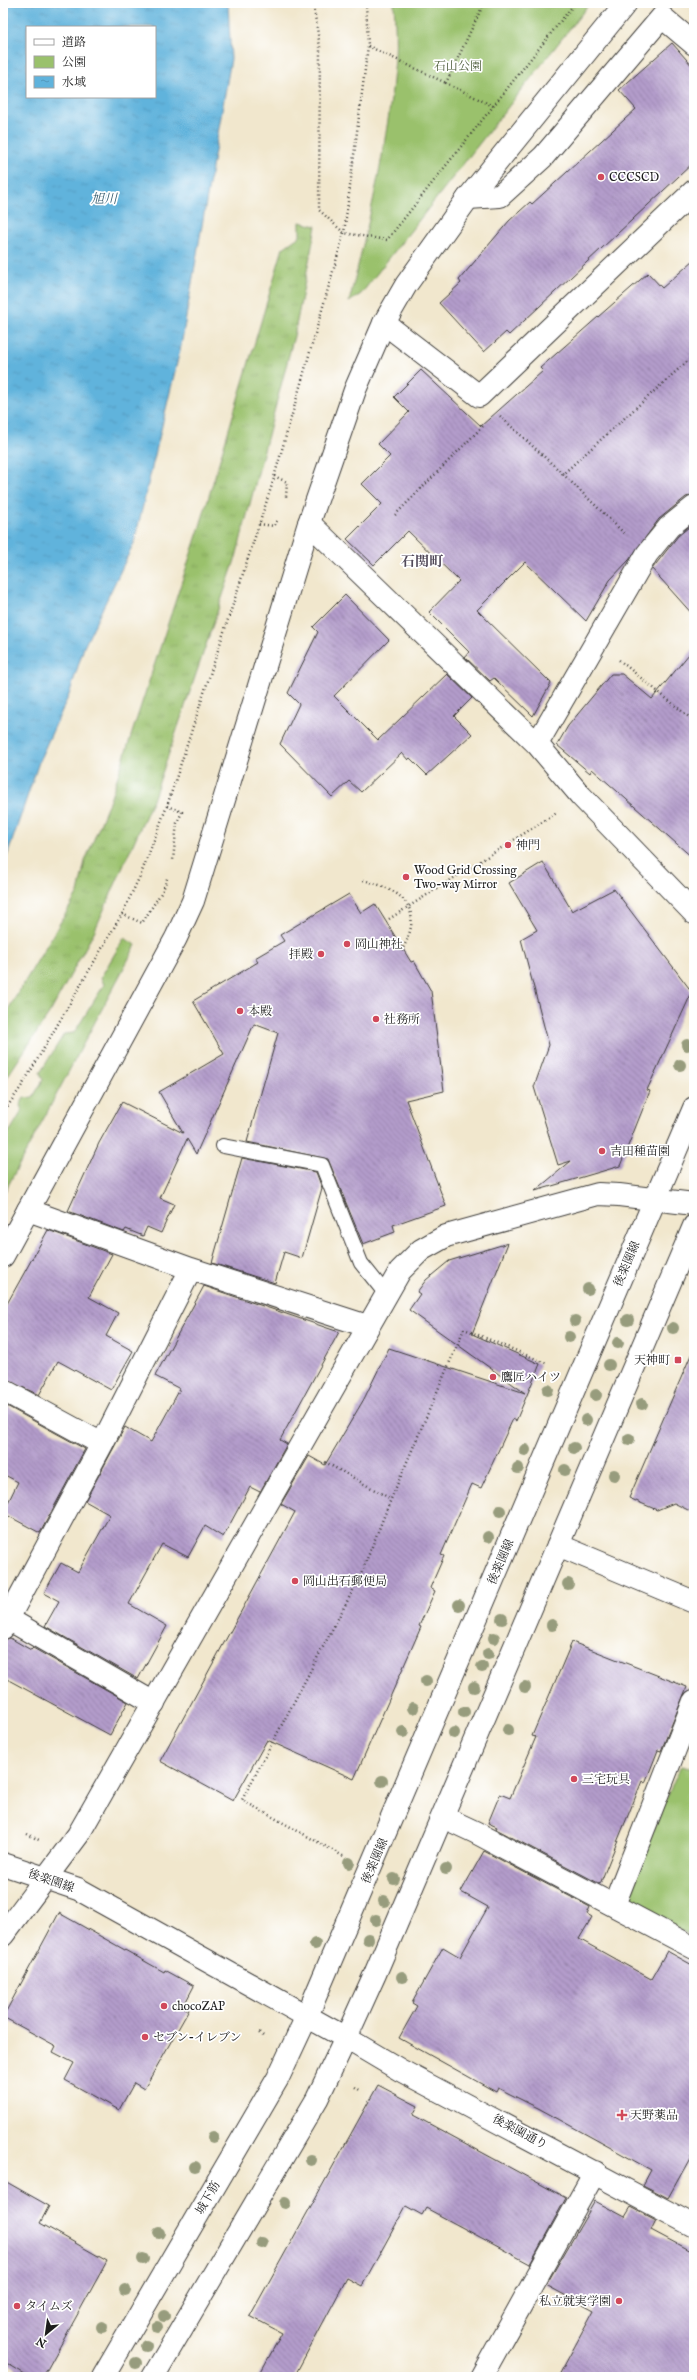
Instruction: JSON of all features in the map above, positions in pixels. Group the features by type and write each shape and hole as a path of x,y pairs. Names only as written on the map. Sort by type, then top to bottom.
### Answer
{"street":[{"path":"3,1256 176,938 193,901 309,523 355,390 384,323 406,285 468,198 626,3"},
{"path":"468,198 500,196 543,157 662,18 694,44"},
{"path":"384,323 479,396 694,191"},
{"path":"537,744 647,554 670,527 694,507"},
{"path":"309,523 537,744 581,796 694,913"},
{"name":"後楽園線","path":"307,2016 694,1108"},
{"path":"3,1936 44,1878 78,1835 385,1293 400,1270 421,1250 446,1236 598,1194 694,1204"},
{"path":"28,1210 191,1269 367,1326"},
{"path":"153,2377 317,2099 346,2038 694,1226"},
{"path":"154,1703 5,1621 102,1444 191,1269"},
{"path":"3,1390 102,1444"},
{"path":"558,1546 694,1602"},
{"path":"614,1905 694,1701"},
{"path":"442,1817 475,1832 694,1948"},
{"name":"後楽園線","path":"3,1864 78,1889 346,2038"},
{"name":"城下筋","path":"103,2377 278,2078 307,2016"},
{"name":"後楽園通り","path":"346,2038 400,2070 595,2172 694,2226"},
{"path":"481,2377 595,2172"}],"lane":[{"path":"223,1146 322,1165 361,1263 385,1293"}],"path":[{"path":"313,3 320,47 319,210 344,233 387,240 575,3"},
{"path":"3,1113 23,1084 122,914 141,874 167,806 274,476 344,233 368,46 366,3"},
{"path":"446,83 484,3"},
{"path":"368,46 493,106"},
{"path":"563,474 694,355"},
{"path":"479,396 647,554"},
{"path":"396,515 496,412"},
{"path":"274,476 287,482 286,498"},
{"path":"259,524 274,526 276,523"},
{"path":"596,642 694,721"},
{"path":"389,919 565,808 581,796"},
{"path":"167,806 182,812 177,823 173,864"},
{"path":"364,880 383,885 400,896 409,906 413,920 410,936 401,952"},
{"path":"122,914 142,923 163,890"},
{"path":"343,1856 242,1800 359,1580 391,1499 464,1329 548,1364"},
{"path":"323,1461 391,1499"}],"green space":[{"name":"石山公園","path":"394,3 590,3 361,294 349,302 371,211 388,119 395,58"},
{"path":"300,222 316,226 294,336 236,557 154,797 94,932 51,1011 3,1083 3,1018 78,893 85,861 110,800 200,526 283,248 300,236"},
{"path":"124,938 136,945 3,1195 3,1132 10,1131 22,1111 20,1105 24,1098 33,1097 43,1080 40,1073 64,1034 74,1033 104,985 101,977"},
{"path":"681,1766 694,1769 694,1938 633,1905 628,1883"}],"water":[{"name":"旭川","path":"3,3 228,3 231,59 181,346 134,543 84,647 69,695 40,759 3,868"}],"building":[{"path":"672,43 694,68 694,162 509,335 506,332 484,352 439,303 461,283 459,280 509,221 530,202 532,204 636,109 619,90"},
{"path":"694,260 694,495 686,497 659,519 629,560 610,580 586,621 525,562 477,610 551,683 533,716 494,678 490,681 465,657 469,652 429,612 459,581 408,531 374,565 347,539 382,504 362,484 390,456 378,444 409,412 394,397 421,370 481,426 543,371 540,368 648,273 662,288"},
{"path":"694,523 694,616 652,569 678,536"},
{"path":"345,595 389,640 334,696 378,740 447,674 472,698 454,716 472,734 427,775 410,758 408,760 402,753 361,792 349,781 332,797 280,744 299,704 288,693 318,632 313,627"},
{"path":"694,648 694,859 592,769 590,773 557,745 568,726 611,674 622,674 652,699"},
{"path":"543,862 572,911 614,889 692,992 647,1090 650,1091 620,1166 535,1191 571,1161 558,1165 534,1087 549,1045 521,939 537,930 509,883"},
{"path":"349,894 361,913 375,904 411,962 414,961 431,991 444,1091 406,1100 446,1206 393,1225 395,1232 363,1244 328,1159 247,1142 278,1033 254,1024 196,1154 187,1139 160,1198 174,1204 161,1233 147,1227 143,1236 126,1229 124,1232 68,1211 99,1143 122,1102 183,1133 159,1092 224,1054 193,1001 258,962 255,958 284,941 280,935"},
{"path":"242,1158 316,1172 322,1188 302,1258 284,1252 275,1283 212,1263"},
{"path":"48,1230 112,1254 89,1297 118,1313 106,1336 133,1351 111,1390 58,1361 39,1395 3,1378 3,1311"},
{"path":"508,1243 472,1334 540,1364 516,1421 513,1419 481,1488 472,1484 441,1555 444,1556 430,1588 435,1591 419,1626 421,1627 354,1779 267,1740 233,1801 160,1761 295,1512 281,1504 309,1456 325,1465 364,1399 389,1348 525,1393 409,1310 420,1294 417,1292 426,1280 449,1261"},
{"path":"204,1286 339,1332 280,1440 287,1444 260,1492 250,1487 223,1537 205,1526 188,1557 162,1544 129,1604 167,1626 138,1679 45,1626 59,1601 44,1593 61,1563 78,1572 110,1515 85,1501 125,1427 151,1442 180,1389 155,1376"},
{"path":"694,1348 694,1513 674,1503 657,1510 629,1498"},
{"path":"3,1404 85,1449 40,1533 3,1513 18,1482 3,1474"},
{"path":"10,1638 31,1650 33,1648 128,1702 110,1735 3,1677 3,1640"},
{"path":"572,1642 687,1687 661,1751 658,1750 645,1783 642,1781 600,1884 496,1829 497,1827 488,1823 500,1794 510,1798 536,1737 532,1736"},
{"path":"484,1851 590,1907 587,1914 592,1917 579,1939 651,1979 667,1951 694,1966 694,2151 668,2198 643,2185 651,2170 540,2109 498,2088 496,2092 399,2038 417,2006 412,2003 443,1947 460,1957 488,1907 461,1892"},
{"path":"59,1913 164,1972 165,1970 194,1986 183,2007 189,2010 144,2089 134,2083 119,2110 65,2080 74,2063 53,2052 56,2046 3,2017"},
{"path":"378,2085 418,2106 413,2115 566,2198 530,2264 426,2208 422,2215 406,2206 362,2286 347,2278 294,2377 258,2377 282,2333 250,2316"},
{"path":"3,2180 49,2206 40,2223 107,2261 43,2377 30,2377 3,2361"},
{"name":"私立就実学園","path":"595,2201 625,2217 631,2207 656,2220 651,2230 694,2253 694,2377 558,2377 594,2311 546,2285"}],"place":[{"name":"CCCSCD","path":"601,177"},
{"name":"神門","path":"508,845"},
{"name":"Wood Grid Crossing Two-way Mirror","path":"406,877"},
{"name":"岡山神社","path":"347,944"},
{"name":"拝殿","path":"321,954"},
{"name":"本殿","path":"240,1011"},
{"name":"社務所","path":"376,1019"},
{"name":"吉田種苗園","path":"602,1151"},
{"name":"天神町","path":"678,1360"},
{"name":"鷹匠ハイツ","path":"493,1377"},
{"name":"岡山出石郵便局","path":"295,1581"},
{"name":"三宅玩具","path":"574,1779"},
{"name":"chocoZAP","path":"164,2006"},
{"name":"セブン-イレブン","path":"145,2037"},
{"name":"天野薬品","path":"622,2115"},
{"name":"私立就実学園","path":"619,2301"},
{"name":"タイムズ","path":"17,2306"}],"district":[{"name":"石関町","path":"422,562"}]}
